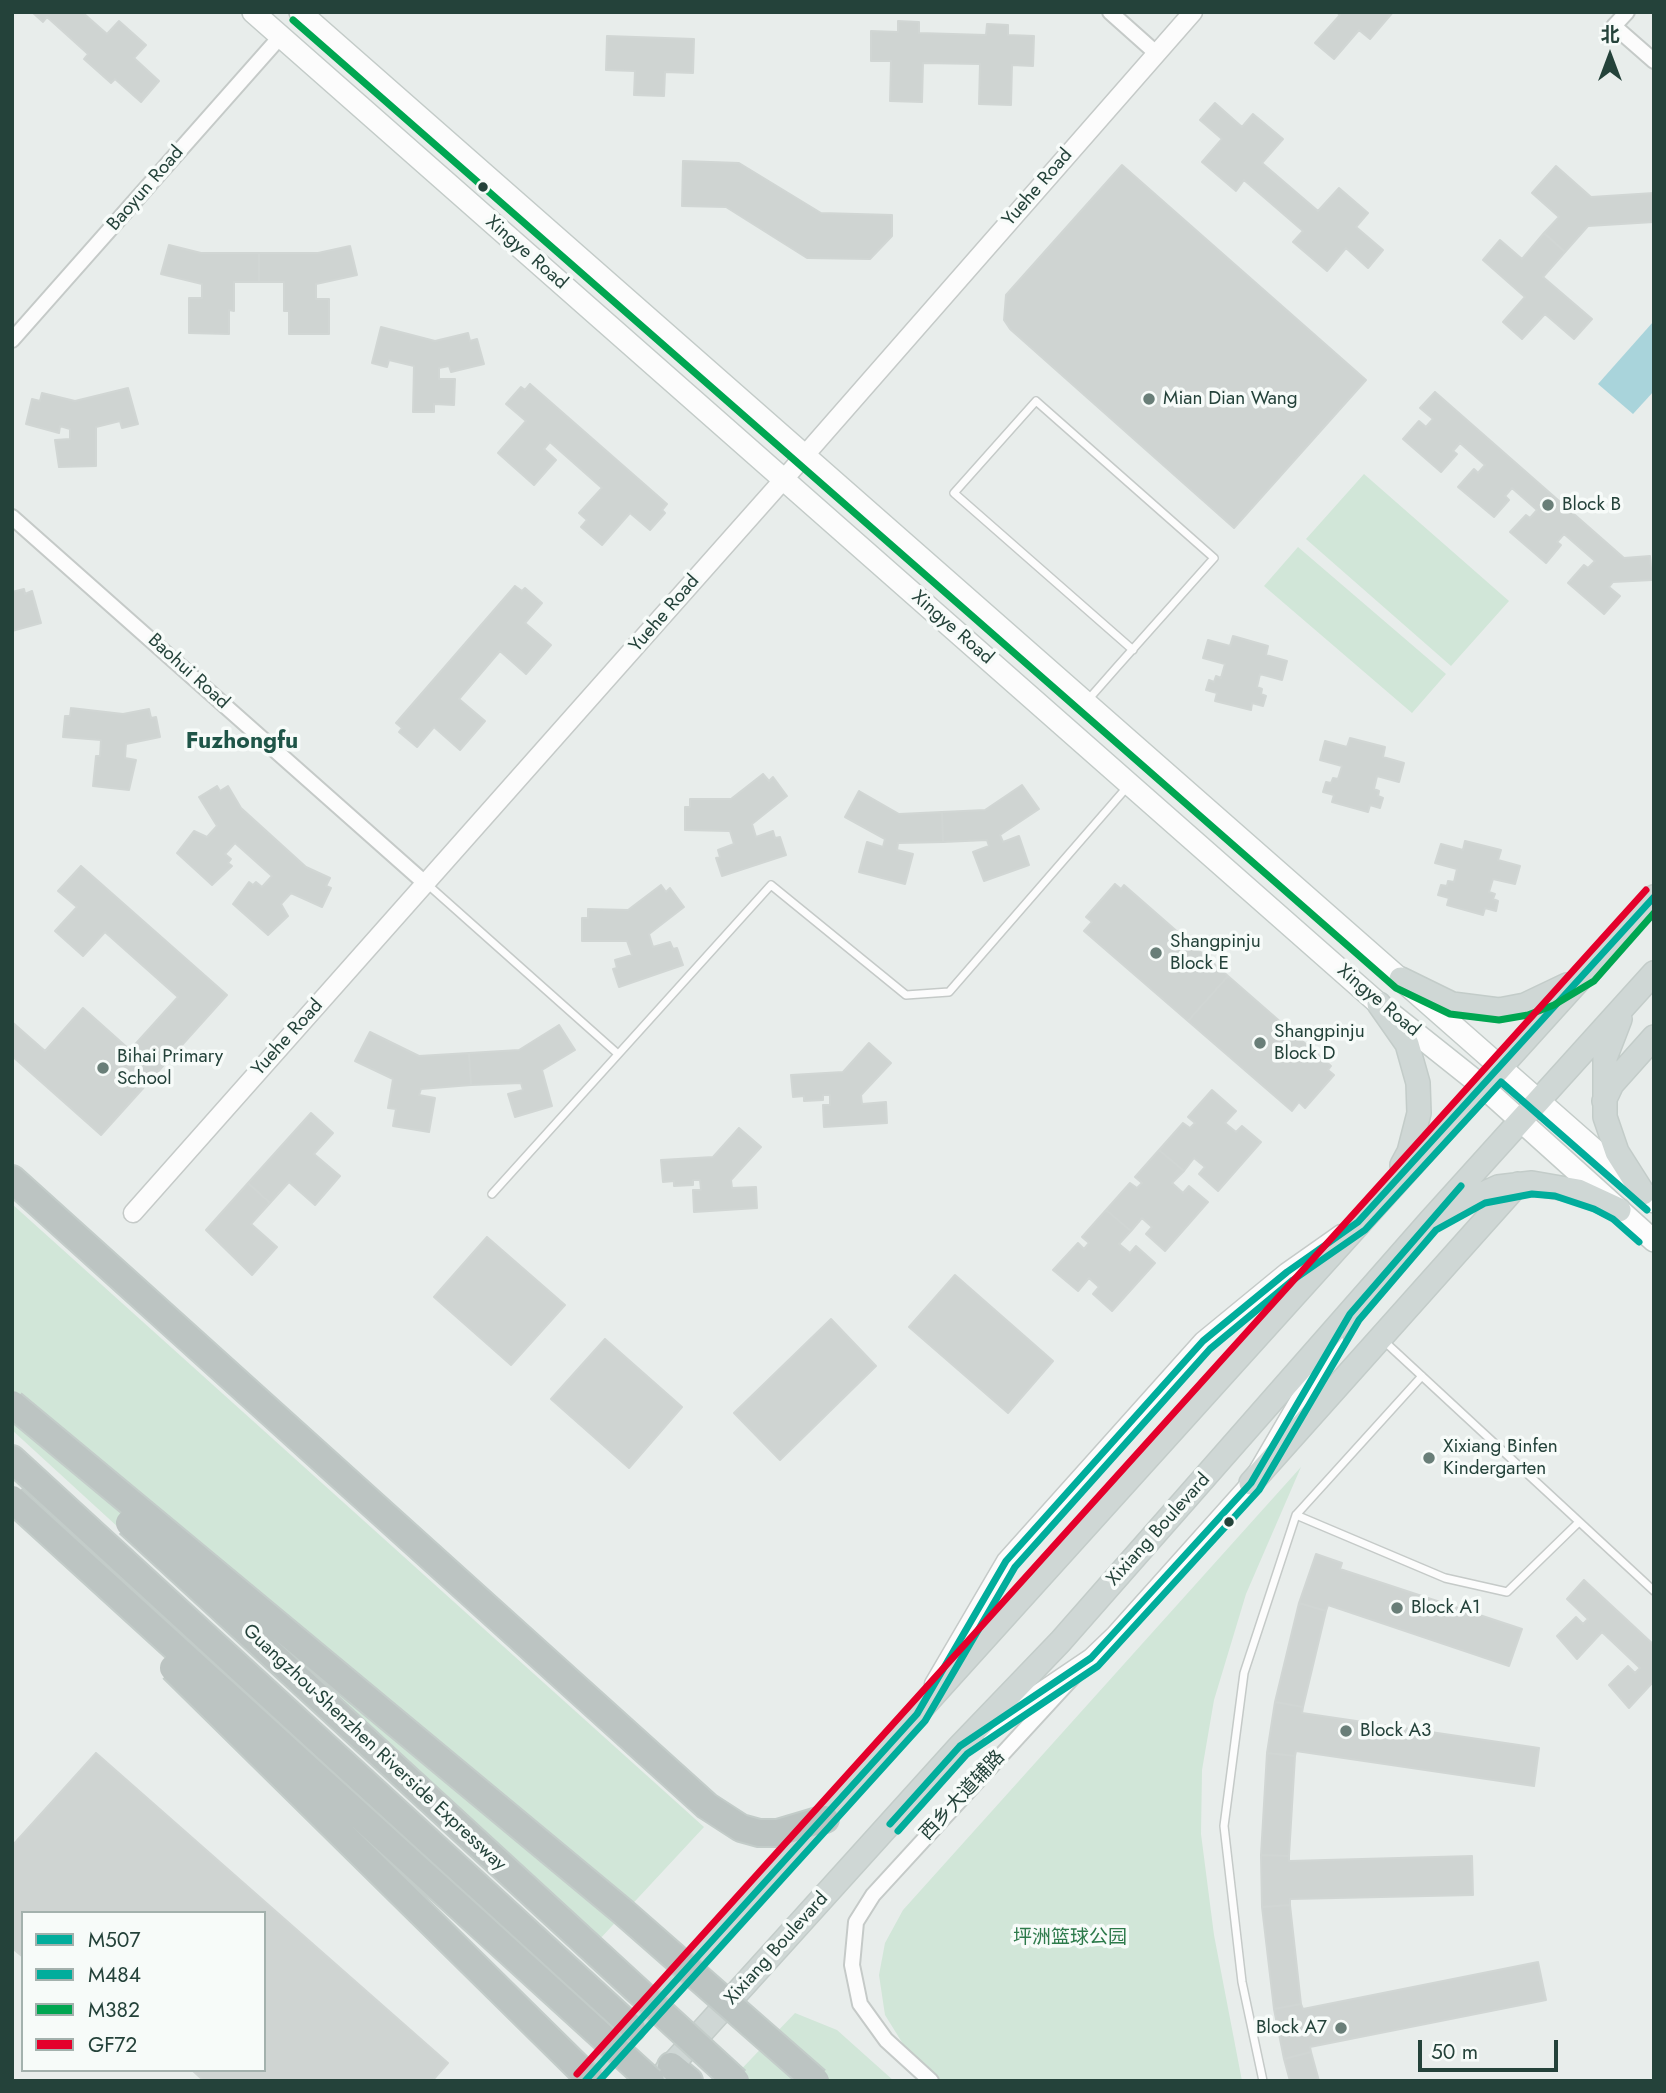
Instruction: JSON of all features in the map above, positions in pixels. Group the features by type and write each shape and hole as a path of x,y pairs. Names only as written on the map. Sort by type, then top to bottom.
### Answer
{"highway":[{"path":"12,1178 707,1806 741,1828 759,1833 788,1831 825,1819"},
{"path":"12,1404 621,1910 817,2081"},
{"name":"Guangzhou-Shenzhen Riverside Expressway","path":"12,1415 736,2081"},
{"path":"12,1460 632,2028"},
{"path":"12,1499 667,2077"},
{"path":"12,1510 592,2081"}],"main road":[{"name":"Xingye Road","path":"253,12 1378,1004 1482,1086 1654,1241"},
{"path":"300,12 1648,1197"},
{"path":"586,2081 825,1819 1358,1222 1588,973 1654,897"},
{"path":"1401,979 1452,1004 1499,1010 1549,996 1588,973"},
{"name":"Xixiang Boulevard","path":"667,2077 960,1746 1060,1642 1429,1222 1654,973"},
{"path":"1634,995 1610,1041 1605,1058 1605,1117 1613,1143 1648,1197"},
{"path":"1378,1004 1407,1044 1413,1060 1419,1097 1415,1133 1389,1189"},
{"path":"1604,1101 1618,1076 1654,1037"},
{"path":"1251,1483 1518,1184"},
{"path":"1429,1222 1481,1192 1518,1184 1557,1186 1578,1191 1619,1210"}],"street":[{"path":"1110,12 1156,52"},
{"name":"Yuehe Road","path":"133,1213 784,480 1193,12"},
{"path":"1627,12 1614,26 1654,61"},
{"name":"Baoyun Road","path":"12,340 280,37"},
{"name":"Baohui Road","path":"12,517 426,884"},
{"path":"917,1714 1006,1561 1203,1341 1287,1272 1358,1222"},
{"name":"西乡大道辅路","path":"931,2081 886,2040 860,2004 854,1989 852,1945 856,1922 865,1904 1251,1483 1350,1314"},
{"name":"西乡大道辅路","path":"960,1746 1091,1658"}],"lane":[{"path":"1086,701 1133,650 1214,558 1036,401 954,493 1133,650"},
{"path":"492,1194 771,886 906,995 950,992 1130,784"},
{"path":"426,884 618,1054"},
{"path":"1381,1338 1654,1591"},
{"path":"1263,2081 1242,1982 1224,1826 1244,1673 1296,1516 1422,1376"},
{"path":"1296,1516 1445,1578 1507,1592 1579,1522"}],"green space":[{"path":"1364,474 1509,601 1451,666 1306,539"},
{"path":"1298,547 1446,674 1412,713 1264,586"},
{"path":"12,1204 704,1827 585,1955 12,1430"},
{"name":"坪洲篮球公园","path":"1301,1467 1246,1594 1214,1700 1202,1770 1201,1834 1214,1935 1242,2081 932,2081 918,2068 885,2015 879,1975 885,1943 903,1910"},
{"path":"795,2013 837,2030 894,2081 730,2081"}],"water":[{"path":"1653,322 1654,391 1633,414 1598,384"}],"building":[{"path":"32,12 82,12 107,34 119,21 146,45 134,58 159,81 141,102 115,79 111,83 84,59 88,54 47,17 43,22"},
{"path":"1336,12 1393,12 1370,39 1359,30 1334,59 1315,43 1340,15"},
{"path":"898,21 919,22 919,33 986,35 987,24 1008,25 1008,35 1034,36 1033,66 1012,65 1011,105 979,104 980,64 923,63 922,102 890,101 891,61 871,61 871,31 898,32"},
{"path":"607,36 694,39 693,73 665,72 664,96 634,95 635,71 606,70"},
{"path":"1215,103 1242,127 1253,114 1283,139 1262,163 1318,211 1339,188 1368,213 1356,227 1383,250 1368,268 1346,248 1327,271 1293,242 1303,231 1244,180 1236,191 1202,162 1222,139 1200,120"},
{"path":"683,161 739,163 821,213 892,215 892,236 870,259 807,258 726,207 682,206"},
{"path":"1122,165 1366,380 1234,528 1010,329 1004,320 1006,295"},
{"path":"1556,166 1591,197 1654,193 1654,222 1588,226 1565,252 1544,233 1559,217 1532,193"},
{"path":"1544,233 1565,252 1543,277 1592,319 1574,339 1545,314 1522,339 1503,322 1525,297 1483,260 1500,240 1522,259"},
{"path":"169,245 201,253 259,253 259,282 234,282 234,311 229,310 229,334 189,333 189,298 202,298 202,284 161,274"},
{"path":"350,246 357,275 316,284 316,299 329,299 329,334 289,334 289,311 284,311 284,282 259,282 259,253 318,253"},
{"path":"381,327 435,341 468,333 470,341 477,339 484,364 451,372 449,366 439,368 439,379 455,379 454,405 434,404 434,412 413,412 414,366 389,360 387,367 372,363"},
{"path":"530,384 667,504 662,510 665,513 650,530 630,513 602,545 581,527 587,520 579,513 602,488 550,442 544,449 556,460 534,485 498,453 526,421 506,404 521,387 525,390"},
{"path":"128,388 138,424 122,428 120,421 96,427 96,466 59,467 55,440 70,439 70,429 60,426 59,433 26,424 32,399 40,401 42,393 75,401"},
{"name":"Block B","path":"1435,392 1624,558 1650,556 1652,580 1613,582 1609,587 1620,596 1604,614 1568,583 1584,565 1588,568 1595,561 1564,534 1557,542 1561,545 1546,563 1510,532 1526,515 1530,518 1537,510 1512,488 1505,496 1509,500 1494,517 1458,487 1474,469 1478,473 1485,465 1460,443 1453,451 1457,454 1441,472 1403,439 1419,421 1426,427 1433,419 1420,408"},
{"path":"515,586 522,591 525,588 542,603 525,623 551,645 526,674 500,651 459,699 485,721 460,750 434,727 417,747 399,732 402,728 396,723"},
{"path":"24,589 25,594 32,591 41,623 12,631 12,592"},
{"path":"1233,636 1268,646 1266,655 1287,661 1282,680 1260,674 1257,687 1262,689 1261,694 1266,696 1263,706 1252,703 1251,710 1215,701 1217,693 1206,690 1209,680 1214,682 1216,676 1221,678 1225,664 1203,658 1208,640 1230,646"},
{"path":"71,708 123,714 149,709 151,718 156,717 160,737 126,744 125,758 136,760 129,790 93,786 96,756 100,756 101,740 63,737 65,716 70,716"},
{"path":"1350,738 1385,747 1383,757 1404,763 1399,782 1377,776 1374,789 1379,791 1378,796 1383,798 1380,808 1370,805 1368,812 1332,802 1334,795 1323,792 1326,782 1331,783 1333,778 1338,779 1342,766 1320,760 1325,741 1347,747"},
{"path":"763,774 769,781 773,777 787,796 752,824 756,837 773,831 775,838 780,837 786,855 722,876 716,858 720,857 718,850 734,844 730,831 685,830 685,807 690,807 690,799 731,799"},
{"path":"1022,785 1039,809 1000,835 1003,842 1019,836 1029,865 984,881 973,852 989,846 987,840 943,842 942,812 985,810"},
{"path":"217,786 220,791 228,786 241,808 306,867 330,878 326,886 331,888 322,907 291,893 281,904 288,916 268,935 233,904 249,882 253,885 256,882 262,887 272,876 235,843 225,854 231,859 228,863 232,866 212,885 177,853 194,831 207,837 217,826 199,797"},
{"path":"859,791 899,814 942,812 943,842 898,843 897,850 913,854 905,884 859,872 867,842 883,847 885,839 845,817"},
{"path":"1465,841 1501,850 1498,860 1520,866 1515,884 1493,879 1489,892 1495,894 1493,899 1498,901 1496,911 1485,908 1483,915 1447,905 1449,898 1438,895 1441,885 1447,886 1448,881 1454,882 1457,869 1435,863 1441,844 1463,850"},
{"path":"81,866 227,995 101,1135 12,1056 12,1022 45,1051 83,1008 130,1050 178,997 105,932 83,956 55,931 77,907 58,891"},
{"name":"Shangpinju Block E","path":"1115,884 1121,889 1124,885 1228,976 1188,1021 1084,931 1092,922 1086,917"},
{"path":"661,885 666,892 670,888 684,907 649,934 653,947 670,942 673,949 677,948 683,965 619,987 613,969 617,968 615,960 632,955 627,941 582,941 582,918 588,918 588,909 628,910"},
{"name":"Shangpinju Block D","path":"1228,976 1331,1066 1328,1070 1334,1075 1305,1108 1299,1102 1292,1111 1188,1021"},
{"path":"559,1025 575,1050 542,1070 552,1106 515,1117 508,1094 523,1090 521,1083 471,1085 469,1053 519,1050"},
{"path":"370,1032 419,1056 469,1053 471,1085 421,1089 419,1095 435,1098 429,1132 393,1126 396,1109 388,1108 393,1079 355,1061"},
{"path":"869,1043 891,1063 861,1095 862,1104 886,1102 887,1123 824,1127 823,1105 830,1105 830,1095 823,1095 823,1100 804,1101 804,1096 793,1097 791,1075 843,1072"},
{"path":"1212,1090 1236,1111 1225,1123 1236,1132 1242,1126 1261,1142 1218,1191 1199,1174 1205,1167 1194,1158 1184,1171 1159,1150 1183,1123 1190,1128 1195,1123 1188,1117"},
{"path":"311,1113 333,1133 314,1154 340,1176 315,1205 289,1182 270,1203 248,1183"},
{"path":"739,1128 761,1147 731,1180 732,1188 756,1187 757,1208 694,1212 693,1190 701,1190 700,1180 693,1180 693,1185 674,1186 674,1181 663,1182 661,1160 713,1157"},
{"path":"1159,1150 1184,1171 1172,1183 1183,1193 1189,1186 1208,1202 1165,1251 1146,1234 1152,1227 1142,1218 1131,1231 1106,1210 1130,1183 1137,1188 1142,1183 1135,1177"},
{"path":"248,1183 270,1203 251,1224 277,1247 252,1275 206,1230"},
{"path":"1106,1210 1131,1231 1119,1244 1130,1253 1136,1246 1155,1263 1112,1311 1093,1294 1099,1287 1089,1278 1078,1291 1053,1270 1078,1243 1084,1249 1089,1243 1082,1237"},
{"path":"487,1237 565,1305 511,1365 434,1297"},
{"path":"955,1275 1053,1361 1008,1413 909,1327"},
{"path":"831,1319 876,1366 780,1460 734,1413"},
{"path":"605,1339 682,1407 629,1468 551,1399"},
{"name":"Block A1","path":"1316,1554 1342,1563 1340,1569 1522,1629 1509,1666 1328,1605 1326,1611 1299,1603"},
{"path":"1584,1580 1654,1645 1654,1681 1629,1708 1609,1685 1628,1666 1635,1673 1640,1668 1602,1632 1577,1659 1557,1636 1576,1617 1583,1624 1588,1619 1567,1599"},
{"path":"1299,1603 1326,1611 1303,1707 1275,1702"},
{"name":"Block A3","path":"1275,1702 1303,1707 1302,1713 1539,1748 1534,1786 1296,1751 1295,1756 1267,1753"},
{"path":"96,1753 448,2063 432,2081 204,2081 194,2072 266,2072 266,1911 21,1911 21,1955 12,1948 12,1846"},
{"path":"1267,1753 1295,1756 1289,1856 1261,1855"},
{"path":"1261,1855 1289,1856 1289,1861 1472,1856 1473,1895 1290,1899 1290,1905 1262,1907"},
{"path":"1290,1905 1301,2004 1274,2009 1262,1907"},
{"name":"Block A7","path":"1538,1962 1546,2000 1310,2047 1311,2052 1284,2059 1274,2009 1301,2004 1303,2009"},
{"path":"1311,2052 1319,2081 1290,2081 1284,2059"}],"transit line":[{"name":"M382","path":"293,20 1396,988 1450,1014 1499,1020 1528,1015 1554,1005 1594,981 1654,913"},
{"name":"GF72","path":"577,2074 1646,890"},
{"name":"M507","path":"585,2081 917,1714 1006,1561 1203,1341 1287,1272 1358,1222 1654,897"},
{"name":"M484","path":"599,2081 925,1721 1015,1567 1210,1349 1293,1280 1365,1230 1501,1082 1647,1210"},
{"name":"M507","path":"890,1824 960,1746 1091,1658 1251,1483 1350,1314 1461,1186"},
{"name":"M484","path":"898,1831 967,1754 1098,1666 1259,1490 1359,1320 1436,1230 1485,1203 1532,1194 1555,1196 1594,1209 1613,1219 1639,1242"}],"place":[{"name":"Mian Dian Wang","path":"1149,399"},
{"name":"Block B","path":"1548,505"},
{"name":"Shangpinju Block E","path":"1156,953"},
{"name":"Shangpinju Block D","path":"1260,1043"},
{"name":"Bihai Primary School","path":"103,1068"},
{"name":"Xixiang Binfen Kindergarten","path":"1429,1458"},
{"name":"Block A1","path":"1397,1608"},
{"name":"Block A3","path":"1346,1731"},
{"name":"Block A7","path":"1341,2028"}],"district":[{"name":"Fuzhongfu","path":"242,742"}]}
